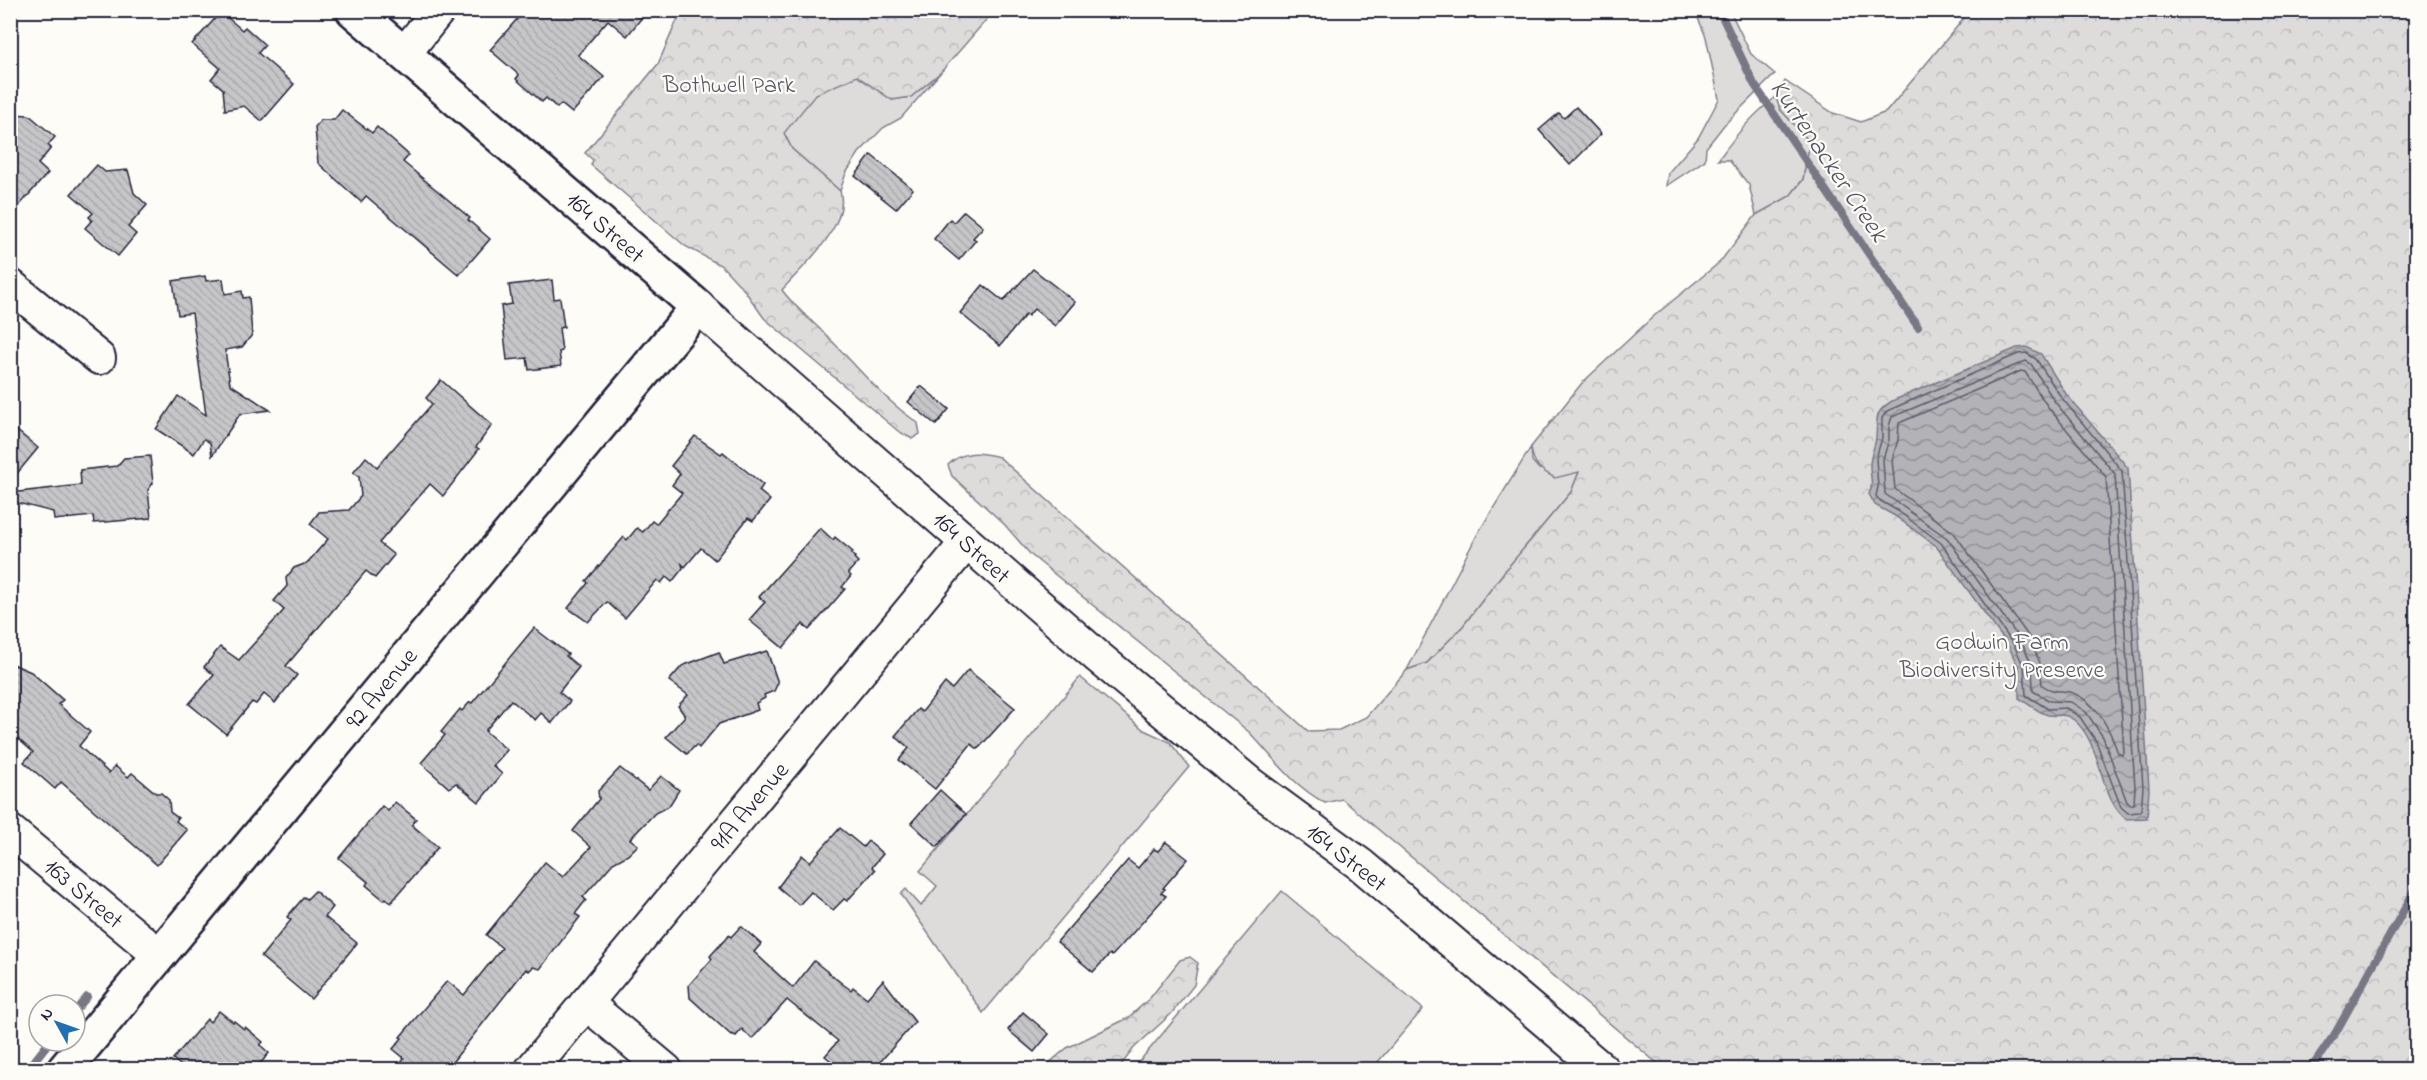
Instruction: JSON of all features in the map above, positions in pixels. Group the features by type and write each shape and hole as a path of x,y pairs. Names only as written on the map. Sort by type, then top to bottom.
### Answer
{"street":[{"name":"164 Street","path":"353,10 698,307 1098,657 1252,785 1360,865 1603,1070"},
{"path":"404,54 439,10"},
{"path":"10,285 99,358"},
{"name":"92 Avenue","path":"64,1070 698,307"},
{"name":"91A Avenue","path":"531,1070 966,543"},
{"name":"163 Street","path":"10,831 159,955"},
{"path":"586,1003 666,1070"}],"green space":[{"name":"Bothwell Park","path":"681,11 994,11 941,72 911,97 892,100 857,76 816,94 784,133 792,149 840,191 841,204 838,218 823,245 782,290 883,394 918,423 920,434 912,439 898,431 764,318 745,291 722,266 685,246 591,165 593,160 585,153 658,64"},
{"path":"1695,11 1730,11 1751,54 1775,74 1724,125 1706,148 1705,160 1666,186 1668,173 1698,138 1719,99 1706,37"},
{"name":"Godwin Farm Biodiversity Preserve","path":"1970,11 2416,11 2415,1070 1664,1069 1342,799 1325,803 1302,788 1249,732 1031,555 1004,524 952,476 948,465 959,457 978,453 999,457 1308,731 1339,730 1366,717 1407,670 1427,663 1463,626 1504,572 1571,492 1579,472 1555,478 1538,466 1533,458 1531,447 1582,383 1654,316 1720,262 1756,215 1790,196 1803,180 1810,142 1780,109 1776,97 1785,81 1833,113 1861,122 1886,112"},
{"path":"941,72 901,118 883,128 859,153 846,173 840,191 792,149 781,127 800,103 833,85 857,76 892,100 911,97"},
{"path":"1776,97 1780,109 1810,142 1803,179 1790,196 1756,215 1749,185 1729,160 1718,160 1745,126"},
{"path":"1531,447 1532,461 1539,469 1579,472 1571,492 1504,572 1463,626 1427,663 1407,670 1478,533"},
{"path":"1080,677 1144,730 1170,742 1189,767 983,1013 901,894 906,889 921,906 937,886 920,871"},
{"path":"1282,891 1423,1009 1372,1069 1133,1069"},
{"path":"1190,957 1198,963 1194,985 1171,1014 1134,1048 1118,1069 1042,1069 1067,1048 1128,1018 1150,998 1180,960"}],"water":[{"path":"2026,347 2041,354 2066,394 2128,468 2149,789 2147,818 2126,819 2117,809 2110,798 2090,742 2074,720 2065,715 2044,714 2019,698 2019,669 2009,647 1936,546 1895,516 1875,505 1869,494 1872,484 1870,462 1878,416 1882,409 1892,401 2017,348"}],"building":[{"path":"525,10 648,10 627,36 608,20 578,55 604,77 572,113 561,104 557,108 546,98 542,102 516,79 519,75 490,50"},
{"path":"221,12 242,30 245,27 265,45 258,53 294,84 262,121 244,106 225,110 223,89 211,79 220,68 192,44"},
{"path":"1576,107 1601,134 1570,165 1539,130 1559,113 1564,118"},
{"path":"342,110 372,133 377,127 409,155 403,162 470,218 468,220 490,239 459,275 366,196 361,202 318,163 315,127 321,120 334,120"},
{"path":"10,114 29,115 55,137 48,145 51,148 38,164 48,173 10,216"},
{"path":"871,155 913,189 896,209 855,176"},
{"path":"97,165 105,172 128,170 134,193 147,205 128,227 136,234 118,256 85,228 92,220 89,217 93,213 71,194"},
{"path":"964,211 983,227 973,238 976,240 959,260 934,239 950,219 954,222"},
{"path":"1033,269 1075,302 1055,326 1034,309 1028,316 1026,314 1000,346 960,313 983,285 1003,301"},
{"path":"205,276 206,281 223,279 225,294 242,291 243,298 249,297 252,335 242,347 225,350 230,384 270,410 240,414 212,456 210,443 204,439 194,454 156,429 178,396 206,415 192,313 178,315 173,281"},
{"path":"552,280 554,299 560,298 564,327 559,328 561,366 529,370 527,358 507,360 501,306 512,304 509,285"},
{"path":"441,380 492,425 476,447 479,449 443,496 430,484 379,543 394,555 375,578 366,571 286,666 297,675 275,703 264,694 256,704 252,702 226,734 189,704 214,675 204,667 220,647 239,660 284,610 274,601 287,586 286,578 294,568 307,563 328,539 310,524 319,512 349,510 361,496 359,477 353,473 366,457 377,467 432,404 426,398"},
{"path":"921,386 949,409 936,425 908,402"},
{"path":"10,425 38,448 10,482"},
{"path":"695,436 721,454 723,452 763,485 759,491 770,500 753,521 748,518 715,560 701,548 685,567 682,564 683,568 672,582 666,577 661,583 657,580 625,618 607,602 588,622 568,608 588,583 586,581 624,537 627,540 637,528 643,532 652,521 656,524 682,493 672,485 680,474 671,466"},
{"path":"150,456 153,483 148,490 151,518 94,523 93,516 54,520 53,512 10,501 10,493 81,485 80,470 117,466 124,458"},
{"path":"820,528 833,540 835,537 853,552 851,554 858,562 848,573 851,576 842,587 845,589 832,604 809,630 803,624 783,648 749,620 765,602 759,597"},
{"path":"534,628 568,654 566,656 579,667 559,692 570,701 552,723 541,713 535,720 511,700 485,731 507,750 493,766 502,774 479,802 456,783 449,788 421,763 445,735 441,732 460,709 462,711 470,702 472,703"},
{"path":"767,651 778,683 774,691 764,695 765,698 756,703 758,710 719,724 699,748 696,745 687,754 666,737 685,716 678,706 688,695 669,681 682,666 719,652 724,664"},
{"path":"10,663 31,672 63,700 58,704 90,732 79,746 109,773 115,766 128,777 132,773 156,793 161,793 169,800 170,812 178,818 176,821 187,830 157,865 61,782 55,789 24,762 33,752 10,732"},
{"path":"968,670 1015,708 978,749 971,744 935,789 899,760 909,748 895,736 918,709 922,712 945,683 952,689"},
{"path":"620,768 648,790 661,776 679,790 669,806 655,813 630,839 638,845 628,855 613,863 583,897 586,900 575,914 580,917 540,969 533,967 529,971 526,969 446,1070 395,1070 404,1058 393,1049 402,1038 400,1037 447,981 464,995 502,948 486,935 545,862 563,877 591,847 573,831 599,799 598,791"},
{"path":"940,790 966,814 937,847 911,823"},
{"path":"395,802 416,819 412,825 438,847 391,903 366,885 368,882 339,858 382,806 388,811"},
{"path":"840,828 863,847 868,841 883,854 872,867 875,870 847,901 844,899 833,910 811,892 799,905 778,887 802,855 810,862"},
{"path":"1166,842 1188,859 1163,888 1165,889 1161,893 1166,896 1112,956 1110,954 1093,972 1057,942 1128,860 1138,868 1154,849 1158,851"},
{"path":"315,891 333,907 325,917 357,943 311,999 261,957 291,920 287,917 304,897 307,899"},
{"path":"741,926 761,944 754,952 793,988 814,961 851,990 853,987 867,998 883,980 915,1022 873,1070 842,1070 825,1056 838,1041 787,1000 752,1039 742,1029 736,1036 731,1035 690,998 689,985 712,959 710,956 729,935 731,937"},
{"path":"219,1011 244,1029 245,1027 263,1042 260,1045 269,1053 255,1070 186,1070 173,1059 207,1019 210,1022"},
{"path":"1023,1012 1049,1034 1034,1052 1008,1030"}],"waterway":[{"name":"Kurtenacker Creek","path":"1719,10 1754,84 1918,327"},
{"path":"2310,1070 2336,1032 2416,888"},
{"path":"27,1070 40,1053"}]}
